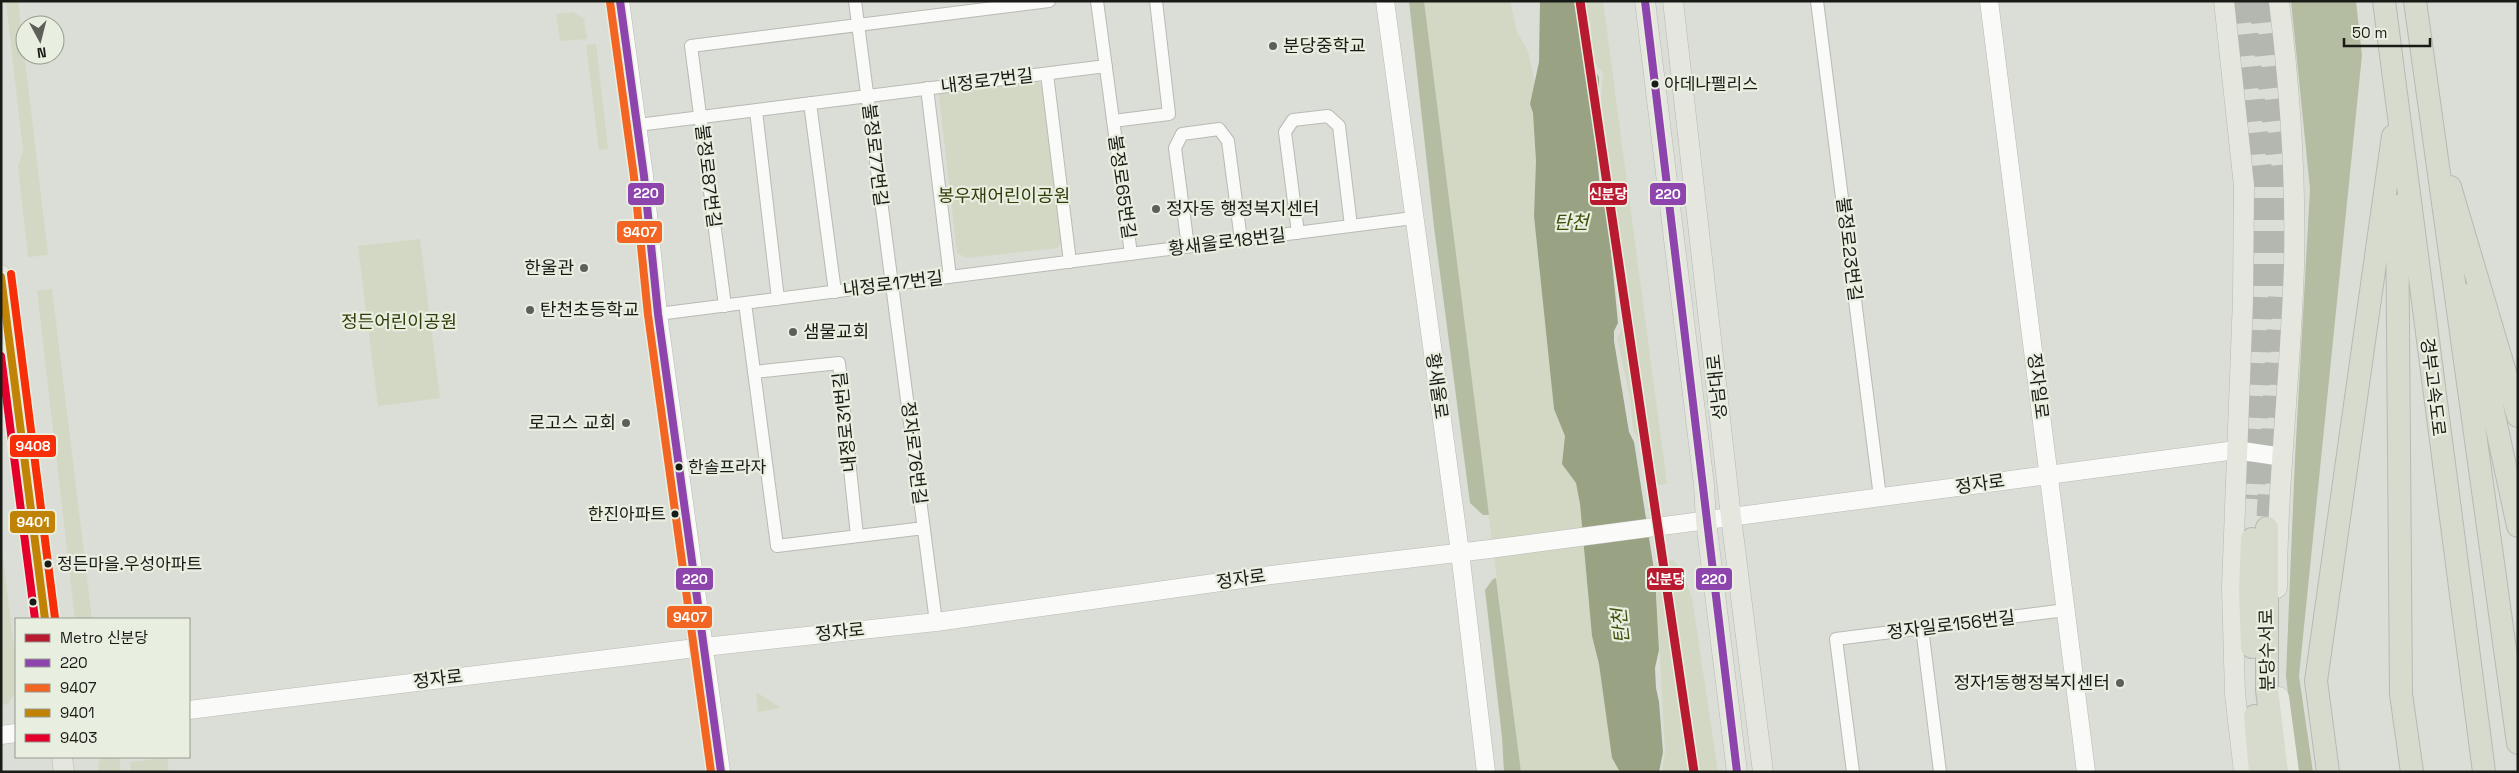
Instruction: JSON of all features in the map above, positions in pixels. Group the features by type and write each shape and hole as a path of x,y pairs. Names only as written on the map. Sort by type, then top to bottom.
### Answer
{"highway":[{"name":"경부고속도로","path":"2384,1 2484,772"},
{"name":"경부고속도로","path":"2415,1 2428,111 2518,744"},
{"path":"2328,772 2316,681 2397,108"},
{"path":"2397,108 2401,694 2412,772"},
{"path":"2428,111 2518,416"},
{"path":"2428,111 2518,526"},
{"name":"분당수서로","path":"2260,772 2253,694 2250,592 2260,528 2267,690 2277,772"}],"main road":[{"name":"성남대로","path":"1645,1 1737,772"},
{"name":"성남대로","path":"1673,1 1731,517 1763,772"},
{"path":"2224,1 2244,186 2243,298 2232,588 2235,694 2244,772"},
{"path":"2279,1 2286,55 2294,170 2294,266 2277,581 2278,686 2289,772"},
{"path":"1,274 45,618"},
{"path":"62,758 64,772"}],"street":[{"path":"620,1 638,126 658,314 721,772"},
{"name":"불정로77번길","path":"855,1 892,284"},
{"path":"858,25 1049,1"},
{"name":"불정로65번길","path":"1097,1 1131,254"},
{"name":"불정로65번길","path":"1113,121 1169,114 1156,1"},
{"name":"황새울로","path":"1385,1 1413,218 1460,552 1486,772"},
{"name":"불정로23번길","path":"1817,1 1880,497"},
{"name":"정자일로","path":"1989,1 2086,772"},
{"name":"불정로87번길","path":"725,306 691,46 858,25"},
{"name":"내정로7번길","path":"638,126 1106,66"},
{"name":"내정로7번길","path":"1047,74 1070,262"},
{"name":"내정로7번길","path":"927,88 950,277"},
{"path":"810,103 835,292"},
{"path":"756,111 778,299"},
{"path":"1298,233 1285,132 1293,120 1328,116 1339,126 1351,226"},
{"path":"1188,247 1175,148 1182,134 1219,129 1228,141 1241,240"},
{"name":"황새울로18번길","path":"1041,265 1413,218"},
{"name":"내정로17번길","path":"658,314 1041,265"},
{"name":"정자로76번길","path":"892,284 936,622"},
{"path":"746,303 777,546 924,528"},
{"name":"내정로31번길","path":"754,372 840,362 857,536"},
{"name":"정자로","path":"190,710 704,647 936,622 1271,575 1490,549 2236,450 2283,457"},
{"name":"정자일로156번길","path":"1853,772 1836,639 2066,610"},
{"path":"1922,628 1940,772"},
{"path":"1,734 15,732"}],"green space":[{"path":"6,1 18,1 20,15 15,15 15,65 26,65 48,255 28,257 18,167 23,151"},
{"path":"1424,1 1510,1 1517,32 1528,51 1535,84 1530,104 1533,113 1536,161 1534,216 1554,409 1565,436 1562,464 1576,483 1580,504 1592,636 1599,664 1612,758 1620,772 1521,772"},
{"path":"1585,1 1603,1 1667,484 1646,486 1640,443 1633,430 1630,398 1617,338 1624,326 1615,212 1605,194 1606,179 1601,148 1604,129 1601,101 1603,73 1593,61 1591,27"},
{"path":"573,12 584,19 587,39 560,41 556,14"},
{"path":"596,44 608,149 599,150 586,45"},
{"name":"봉우재어린이공원","path":"1036,80 1043,88 1062,242 1057,248 967,258 957,253 938,87"},
{"name":"정든어린이공원","path":"420,239 440,398 378,406 358,246"},
{"path":"52,289 92,618 75,618 37,291"},
{"path":"1,542 15,655 15,693 8,704 1,705"},
{"path":"1673,560 1681,568 1692,598 1718,772 1662,772 1665,751 1655,563"},
{"path":"756,692 781,708 758,712"},
{"path":"102,758 119,758 121,772 99,772 98,763"},
{"path":"167,758 169,772 131,772 130,762"}],"shaded area":[{"path":"1409,1 1424,1 1489,515 1483,515 1470,503 1434,227"},
{"path":"2291,1 2356,1 2362,55 2299,676 2313,772 2297,772 2286,676 2295,458 2310,189"},
{"path":"1496,578 1521,772 1504,772 1502,737 1485,590 1493,579"}],"water":[{"name":"탄천","path":"1540,1 1580,1 1585,32 1589,38 1590,59 1599,78 1596,147 1601,198 1607,210 1618,323 1614,331 1614,341 1629,432 1634,442 1655,576 1659,650 1655,668 1663,752 1659,772 1620,772 1612,758 1599,664 1592,636 1580,504 1576,483 1562,464 1565,436 1554,409 1534,216 1536,161 1533,113 1530,104 1539,62"}],"tunnel":[{"path":"2244,1 2262,182 2262,289 2254,499"},
{"path":"2260,1 2279,178 2280,287 2267,528"}],"metro line":[{"name":"신분당","path":"1580,1 1694,772"}],"transit line":[{"name":"220","path":"620,1 644,176 658,314 721,772"},
{"name":"220","path":"1645,1 1737,772"},
{"name":"9407","path":"610,2 634,177 648,315 711,772"},
{"name":"9408","path":"11,274 55,618"},
{"name":"9401","path":"1,277 45,618"},
{"name":"9403","path":"1,356 35,618"}],"place":[{"name":"분당중학교","path":"1273,46"},
{"name":"아데나펠리스","path":"1655,84"},
{"name":"정자동 행정복지센터","path":"1156,209"},
{"name":"한울관","path":"584,268"},
{"name":"탄천초등학교","path":"530,310"},
{"name":"샘물교회","path":"793,332"},
{"name":"로고스 교회","path":"626,423"},
{"name":"한솔프라자","path":"679,467"},
{"name":"한진아파트","path":"675,514"},
{"name":"정든마을.우성아파트","path":"48,564"},
{"name":"정자1동행정복지센터","path":"2120,683"}]}
